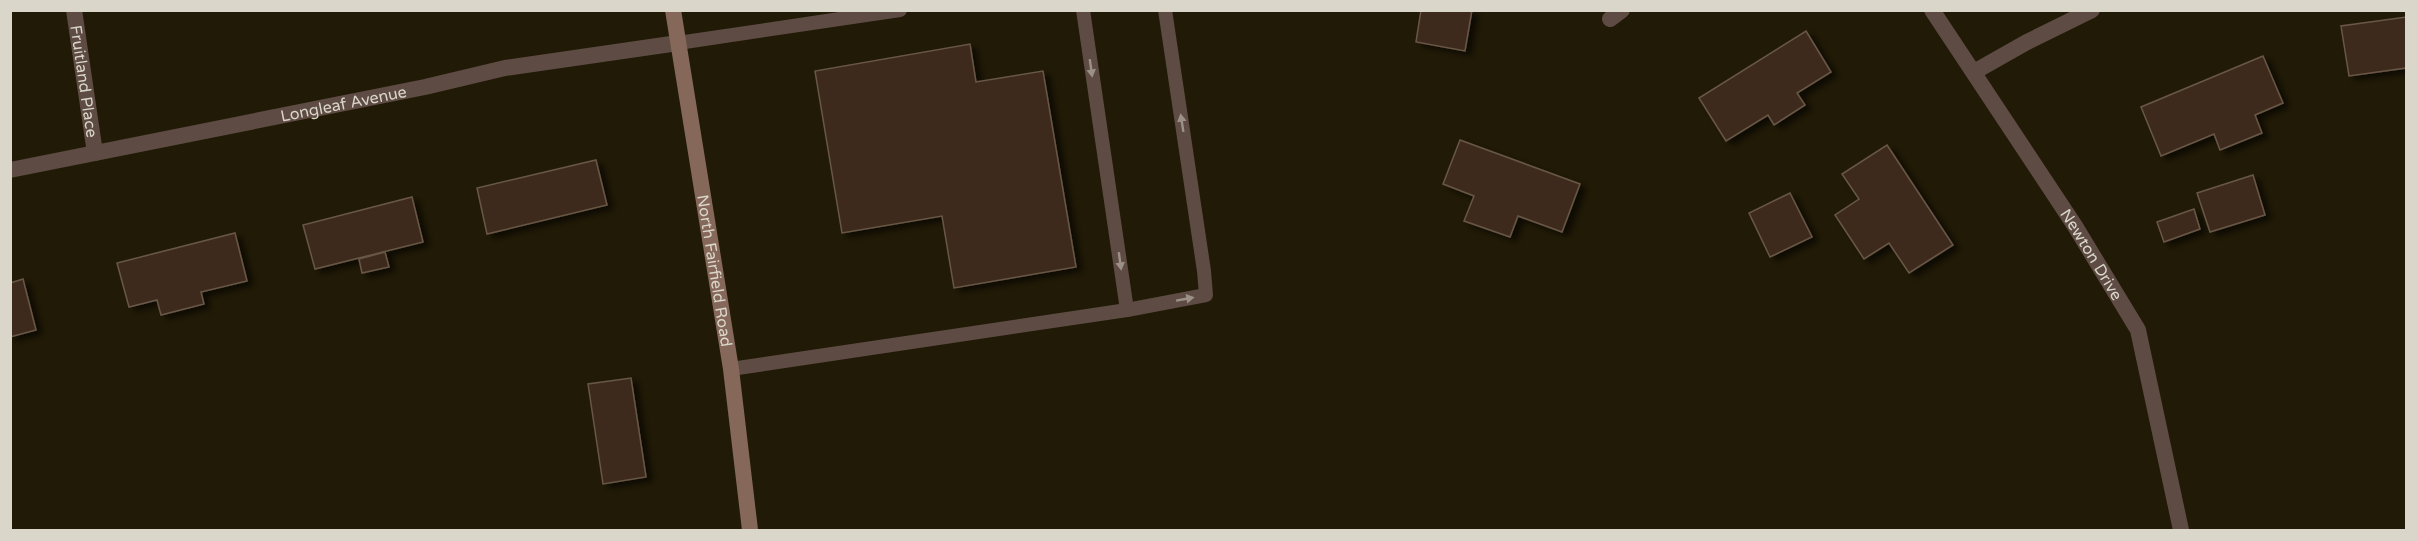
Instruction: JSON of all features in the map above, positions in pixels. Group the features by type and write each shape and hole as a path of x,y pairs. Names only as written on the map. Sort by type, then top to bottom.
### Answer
{"main road":[{"name":"North Fairfield Road","path":"673,10 731,369 750,531"}],"street":[{"name":"Fruitland Place","path":"74,10 95,153"},
{"name":"Newton Drive","path":"1932,10 2075,226 2138,330 2181,531"},
{"path":"1974,72 2027,42 2092,10"},
{"name":"Longleaf Avenue","path":"10,170 425,87 505,68 678,43"}],"lane":[{"path":"678,43 900,10"},
{"path":"1083,10 1127,310"},
{"path":"731,369 1127,310 1206,295 1165,10"}],"building":[{"path":"1421,10 1472,10 1465,51 1416,42"},
{"path":"2406,17 2406,68 2349,76 2341,26"},
{"path":"1806,31 1831,72 1797,93 1805,105 1774,125 1768,115 1726,141 1699,98"},
{"path":"970,44 976,82 1043,71 1076,267 954,288 942,216 842,233 815,71"},
{"path":"2263,56 2283,103 2255,115 2262,133 2220,150 2214,134 2161,156 2141,107"},
{"path":"1460,140 1580,184 1562,232 1518,216 1510,237 1464,221 1474,196 1443,184"},
{"path":"1887,145 1953,245 1909,273 1889,243 1864,259 1835,215 1859,199 1842,174"},
{"path":"596,160 607,205 487,234 477,188"},
{"path":"2253,175 2265,215 2210,232 2197,193"},
{"path":"1790,193 1812,237 1770,257 1749,213"},
{"path":"412,197 423,242 315,269 303,225"},
{"path":"2194,209 2200,229 2164,242 2157,222"},
{"path":"235,233 247,281 201,292 204,304 161,315 157,300 129,307 117,263"},
{"path":"385,252 389,267 362,273 359,259"},
{"path":"23,279 36,330 10,337 10,283"},
{"path":"631,378 646,477 603,484 588,384"}]}
